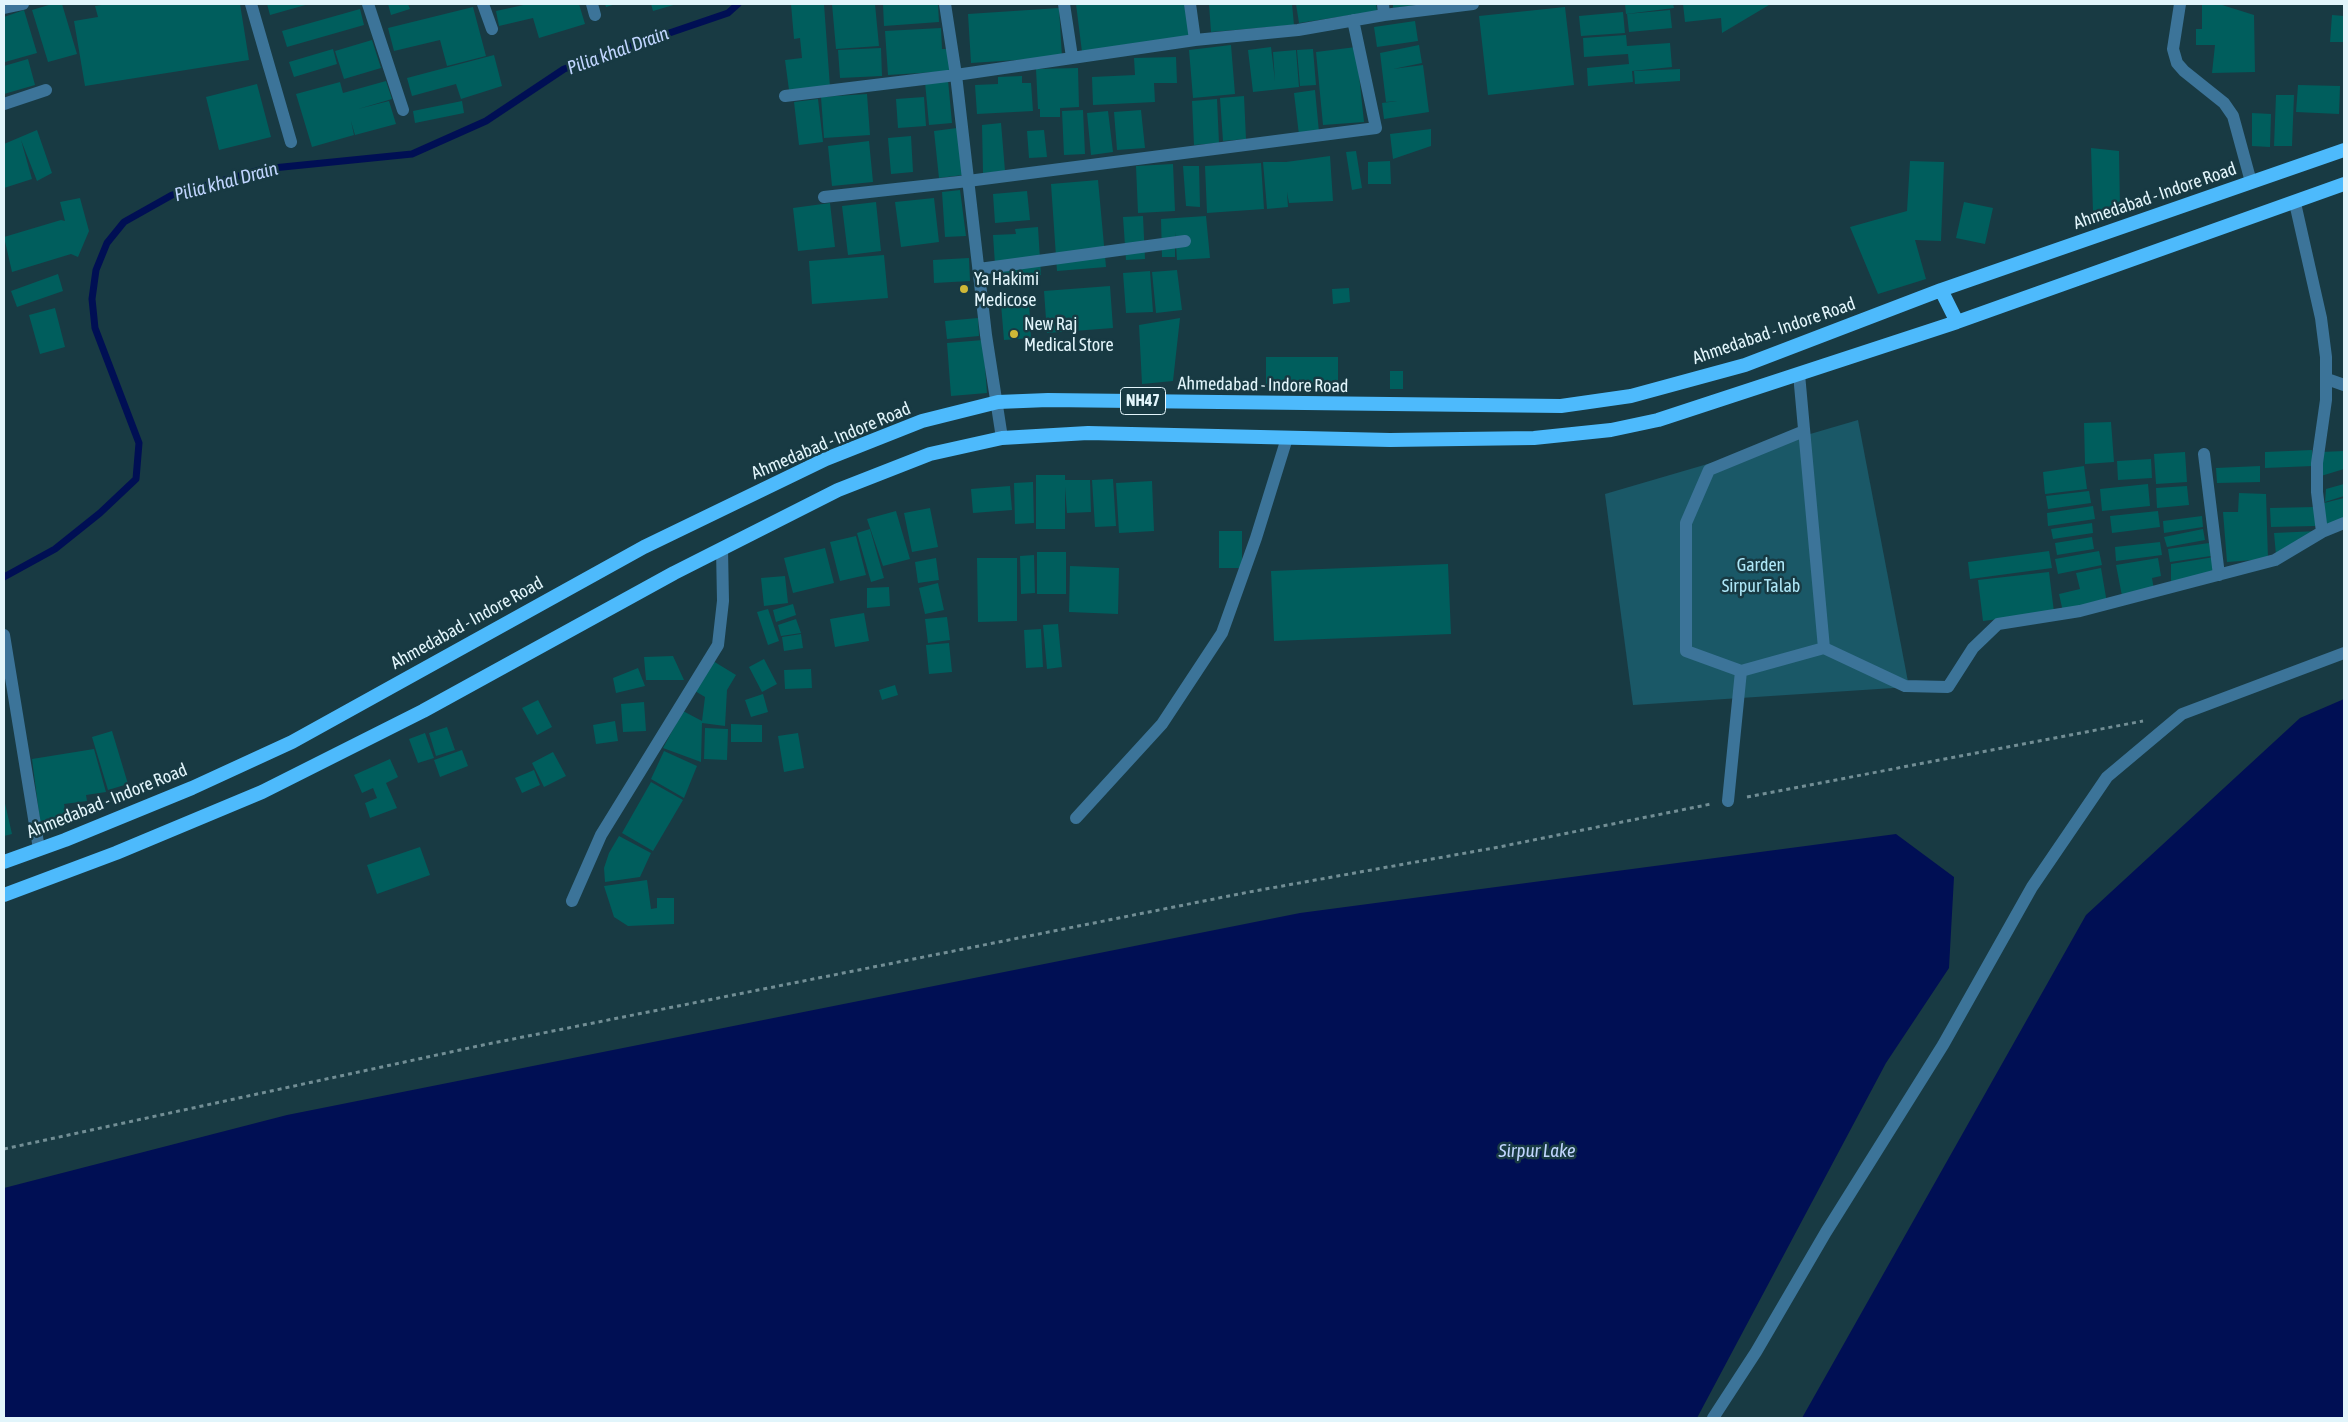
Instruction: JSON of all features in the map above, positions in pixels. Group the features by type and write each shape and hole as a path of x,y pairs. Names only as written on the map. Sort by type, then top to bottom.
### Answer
{"highway":[{"name":"Ahmedabad - Indore Road","path":"4,862 192,788 292,742 644,546 826,459 922,421 998,402 1048,400 1561,406 1631,396 1745,365 1941,290 2344,150"},
{"name":"NH47","path":"4,895 116,853 262,792 423,711 722,549 838,490 930,454 1002,438 1088,433 1390,440 1534,438 1612,430 1658,420 1957,322 2344,184"},
{"path":"1941,290 1957,322"}],"street":[{"path":"4,8 22,4"},
{"path":"251,4 291,142"},
{"path":"368,4 403,110"},
{"path":"483,4 492,29"},
{"path":"945,4 956,75 986,335 998,402 1002,438"},
{"path":"1064,4 1072,57"},
{"path":"1190,4 1195,40"},
{"path":"785,96 956,75 1195,40 1298,30 1353,20 1384,9 1473,4"},
{"path":"2180,4 2173,48 2178,63 2184,72 2224,103 2233,116 2251,182"},
{"path":"824,197 968,182 1376,128 1353,20"},
{"path":"4,104 46,90"},
{"path":"2295,203 2321,318 2328,379 2317,462 2317,492 2322,532"},
{"path":"979,268 1185,241"},
{"path":"1799,374 1824,648"},
{"path":"2328,379 2344,385"},
{"path":"1804,431 1709,470 1686,523 1686,651 1741,670 1824,648 1906,686 1948,687 1973,648 1998,624 2080,612 2275,560 2322,532 2344,523"},
{"path":"1076,818 1162,724 1222,633 1256,538 1287,438"},
{"path":"2204,454 2219,574"},
{"path":"572,901 601,835 718,644 723,601 722,549"},
{"path":"4,635 39,849"},
{"path":"1713,1418 1756,1352 1826,1232 1943,1045 2032,888 2108,777 2182,714 2344,653"},
{"path":"1728,801 1741,670"}],"path":[{"path":"4,1149 492,1043 1249,892 1499,847 2182,714"}],"green space":[{"name":"Garden Sirpur Talab","path":"1858,420 1909,687 1633,705 1605,494"}],"water":[{"path":"2344,699 2344,1418 1802,1418 2086,915 2300,718"},
{"name":"Sirpur Lake","path":"1896,834 1954,877 1949,968 1886,1063 1697,1418 4,1418 4,1188 287,1115 1300,913"}],"building":[{"path":"52,4 62,4 77,54 48,62 32,10"},
{"path":"108,4 240,4 249,60 85,86 74,21 98,17 95,6"},
{"path":"267,4 309,4 270,15"},
{"path":"388,4 408,4 410,9 391,15"},
{"path":"528,4 579,4 585,24 539,38 533,18 499,26 496,11"},
{"path":"605,4 616,4 606,7"},
{"path":"651,4 677,4 653,11"},
{"path":"791,4 824,4 830,87 789,90 785,60 802,58 800,38 794,39"},
{"path":"832,4 875,4 879,46 836,49"},
{"path":"883,4 938,4 939,22 884,26"},
{"path":"1076,4 1186,4 1190,38 1082,52"},
{"path":"1209,4 1292,4 1294,25 1211,32"},
{"path":"1296,4 1376,4 1377,11 1299,23"},
{"path":"1393,4 1426,4 1393,8"},
{"path":"1625,4 1673,4 1674,8 1626,14"},
{"path":"1683,4 1769,5 1722,33 1721,18 1685,22"},
{"path":"2202,4 2219,4 2254,15 2255,72 2212,73 2215,45 2196,45 2196,29 2202,29"},
{"path":"473,7 486,56 447,66 440,40 394,51 388,28"},
{"path":"1565,7 1574,85 1488,95 1479,16"},
{"path":"1059,8 1062,57 971,63 968,14"},
{"path":"360,9 364,25 287,47 282,31"},
{"path":"24,10 37,53 5,62 4,17"},
{"path":"1670,10 1672,28 1629,32 1627,14"},
{"path":"1623,12 1625,33 1581,36 1579,16"},
{"path":"2332,15 2344,16 2344,42 2330,42"},
{"path":"1415,21 1418,41 1377,47 1374,27"},
{"path":"941,28 942,49 950,49 952,71 888,75 885,31"},
{"path":"1626,35 1627,46 1670,43 1672,67 1632,71 1633,82 1588,86 1587,68 1629,64 1628,54 1584,57 1583,38"},
{"path":"372,40 381,68 344,79 335,51"},
{"path":"1231,45 1235,94 1193,98 1189,50"},
{"path":"1419,45 1422,63 1393,69 1423,65 1429,112 1384,119 1382,103 1397,101 1386,102 1380,53"},
{"path":"1271,47 1275,81 1273,52 1296,50 1299,87 1253,92 1248,50"},
{"path":"1356,47 1364,122 1323,125 1316,52"},
{"path":"881,48 882,76 840,78 838,50"},
{"path":"333,49 337,64 294,77 289,62"},
{"path":"1313,49 1316,85 1300,86 1297,50"},
{"path":"494,55 502,86 461,99 456,84 412,96 407,78"},
{"path":"1176,57 1177,83 1154,83 1155,102 1093,105 1092,77 1135,75 1134,58"},
{"path":"28,59 35,85 4,94 4,66"},
{"path":"1078,68 1079,107 1060,108 1060,117 1040,117 1036,69"},
{"path":"1680,69 1680,81 1635,84 1634,71"},
{"path":"1022,76 1022,83 1031,83 1033,111 977,114 975,85 998,84 998,77"},
{"path":"948,80 952,123 929,125 925,82"},
{"path":"386,81 392,99 358,109 389,101 396,124 355,135 351,121 354,135 312,147 296,94 340,82 343,93"},
{"path":"257,84 271,137 219,150 206,97"},
{"path":"2298,85 2340,86 2339,114 2296,112"},
{"path":"1315,90 1319,132 1299,135 1294,93"},
{"path":"867,94 870,135 824,138 821,97"},
{"path":"2276,95 2294,95 2292,146 2274,146"},
{"path":"1244,96 1246,139 1223,141 1220,98"},
{"path":"924,97 926,126 898,128 896,99"},
{"path":"818,99 823,142 799,145 794,102"},
{"path":"1217,99 1219,143 1194,145 1192,101"},
{"path":"462,101 464,113 415,123 413,111"},
{"path":"1083,110 1085,154 1064,155 1062,111"},
{"path":"1141,110 1145,148 1117,150 1114,112"},
{"path":"1108,111 1113,152 1091,155 1087,113"},
{"path":"2252,113 2271,114 2270,147 2252,146"},
{"path":"1001,123 1005,171 983,173 982,125"},
{"path":"957,128 963,175 939,178 934,131"},
{"path":"1431,129 1431,146 1393,159 1390,134"},
{"path":"37,130 52,173 37,181 21,140 32,179 4,188 4,144"},
{"path":"1044,130 1047,157 1029,158 1027,131"},
{"path":"911,136 913,172 891,174 888,138"},
{"path":"869,141 873,182 832,186 828,146"},
{"path":"2091,148 2119,151 2120,209 2093,212"},
{"path":"1356,151 1362,188 1352,190 1346,152"},
{"path":"1330,156 1333,201 1289,203 1287,192 1288,207 1267,209 1263,162 1286,162"},
{"path":"1390,161 1391,184 1368,184 1368,162"},
{"path":"1910,161 1944,162 1941,241 1915,240 1926,279 1878,294 1850,227 1907,211"},
{"path":"1261,163 1264,209 1207,213 1205,166"},
{"path":"1173,164 1175,211 1138,213 1136,166"},
{"path":"1183,166 1199,166 1200,207 1186,206"},
{"path":"1098,180 1106,267 1057,271 1051,184"},
{"path":"960,190 966,236 945,237 942,192"},
{"path":"1027,191 1030,220 995,223 993,194"},
{"path":"80,198 89,231 78,257 71,254 12,272 4,237 61,220 65,221 60,202"},
{"path":"934,198 939,242 901,247 895,202"},
{"path":"876,202 881,251 848,255 842,206"},
{"path":"1964,202 1993,208 1985,244 1956,238"},
{"path":"830,203 835,247 798,251 793,208"},
{"path":"1143,216 1145,259 1126,260 1123,217"},
{"path":"1206,216 1210,258 1177,260 1175,232 1175,257 1162,257 1161,219"},
{"path":"1038,227 1041,275 996,279 993,235 1016,234 1015,229"},
{"path":"884,255 888,298 812,304 809,261"},
{"path":"969,258 970,281 934,283 933,260"},
{"path":"1177,270 1182,310 1156,313 1152,272"},
{"path":"1150,271 1153,312 1126,313 1123,273"},
{"path":"58,274 63,291 17,307 11,291"},
{"path":"1110,286 1113,328 1047,333 1044,291"},
{"path":"1349,288 1350,302 1333,304 1332,289"},
{"path":"1029,302 1031,338 1004,340 1001,304"},
{"path":"55,308 65,347 40,354 29,315"},
{"path":"978,318 979,336 947,339 945,321"},
{"path":"1180,318 1173,381 1142,384 1139,325"},
{"path":"983,340 987,393 951,396 947,343"},
{"path":"1266,357 1338,357 1338,384 1266,384"},
{"path":"1390,371 1403,371 1403,389 1390,389"},
{"path":"2111,422 2114,462 2085,464 2084,423"},
{"path":"2312,450 2313,466 2265,468 2265,452"},
{"path":"2344,451 2344,469 2321,476 2321,452"},
{"path":"2185,452 2187,482 2156,484 2154,454"},
{"path":"2151,459 2152,478 2118,480 2117,461"},
{"path":"2084,466 2087,489 2045,494 2043,472"},
{"path":"2260,466 2260,482 2217,483 2216,468"},
{"path":"1036,475 1065,475 1065,480 1090,480 1091,512 1067,513 1065,487 1065,529 1036,529"},
{"path":"1113,479 1116,526 1095,527 1092,480"},
{"path":"1152,481 1154,531 1119,533 1116,483"},
{"path":"1033,482 1034,523 1015,524 1014,483"},
{"path":"2148,484 2150,506 2102,511 2100,489"},
{"path":"2344,484 2344,496 2325,502 2326,489"},
{"path":"1010,486 1012,510 973,513 971,489"},
{"path":"2187,486 2189,505 2157,508 2156,488"},
{"path":"2089,491 2091,503 2048,509 2046,496"},
{"path":"2239,493 2266,494 2268,559 2227,562 2223,512 2238,512"},
{"path":"2344,498 2344,520 2326,527 2324,503"},
{"path":"2093,506 2095,519 2048,526 2047,513"},
{"path":"2315,507 2315,526 2271,527 2270,508"},
{"path":"930,508 938,547 912,552 904,513"},
{"path":"896,511 910,559 883,566 867,519"},
{"path":"2158,511 2160,527 2112,533 2110,516"},
{"path":"2202,516 2203,527 2164,533 2163,521"},
{"path":"2092,523 2093,533 2053,539 2051,529"},
{"path":"870,529 884,578 871,582 857,533"},
{"path":"2203,529 2205,540 2167,547 2164,537"},
{"path":"1219,531 1242,531 1242,568 1219,568"},
{"path":"2318,531 2276,555 2274,533"},
{"path":"856,536 866,575 840,581 830,542"},
{"path":"2092,537 2094,549 2057,555 2055,543"},
{"path":"2160,542 2162,555 2116,561 2115,547"},
{"path":"2209,543 2211,556 2170,562 2168,549"},
{"path":"825,548 834,583 793,593 784,558"},
{"path":"2049,551 2052,568 1970,579 1968,562"},
{"path":"2099,551 2102,565 2058,574 2055,559"},
{"path":"1037,552 1066,552 1066,594 1037,594"},
{"path":"1034,555 1035,593 1021,594 1020,556"},
{"path":"2214,557 2215,572 2171,583 2171,564"},
{"path":"936,558 939,580 918,583 915,562"},
{"path":"977,558 1017,558 1017,621 978,622"},
{"path":"2158,558 2161,576 2152,578 2154,590 2122,596 2116,565"},
{"path":"1448,564 1451,634 1274,641 1271,571"},
{"path":"1070,566 1119,568 1118,614 1069,612"},
{"path":"2101,568 2107,603 2063,612 2059,594 2080,589 2076,573"},
{"path":"2049,572 2054,612 1983,621 1978,580"},
{"path":"785,576 788,603 764,606 761,578"},
{"path":"938,583 944,610 925,614 919,588"},
{"path":"889,587 890,606 867,608 867,588"},
{"path":"793,604 796,615 776,622 773,610"},
{"path":"768,609 779,641 768,645 757,612"},
{"path":"864,613 869,641 835,647 830,619"},
{"path":"947,617 950,640 928,643 925,619"},
{"path":"796,619 801,633 781,636 778,625"},
{"path":"1058,624 1062,667 1047,669 1043,625"},
{"path":"1041,629 1043,667 1026,668 1024,630"},
{"path":"801,634 803,648 784,651 782,637"},
{"path":"949,643 952,672 929,674 926,645"},
{"path":"673,656 684,680 646,680 644,657"},
{"path":"764,659 777,684 762,692 749,667"},
{"path":"713,661 736,675 727,690 725,726 702,723 701,762 663,748 683,711 702,721 705,697 695,691"},
{"path":"638,668 645,686 616,693 613,678"},
{"path":"811,669 812,688 785,689 784,670"},
{"path":"895,685 898,695 882,700 879,690"},
{"path":"763,694 768,712 751,717 745,700"},
{"path":"538,700 552,727 537,735 522,708"},
{"path":"644,702 646,731 623,732 621,704"},
{"path":"615,721 618,741 596,744 593,725"},
{"path":"731,724 762,725 762,742 731,742"},
{"path":"447,727 455,750 436,756 429,733"},
{"path":"705,728 728,729 727,760 704,759"},
{"path":"112,731 128,784 108,790 92,737"},
{"path":"425,733 434,758 418,763 409,739"},
{"path":"798,733 804,768 784,772 778,736"},
{"path":"94,749 106,792 86,795 87,801 64,804 67,818 40,821 32,759"},
{"path":"462,750 468,766 440,777 434,760"},
{"path":"664,751 697,766 684,798 651,779"},
{"path":"553,752 566,776 544,787 532,763"},
{"path":"390,759 398,777 386,783 397,808 370,818 365,803 377,798 373,788 362,793 354,775"},
{"path":"534,770 540,785 522,793 515,778"},
{"path":"651,782 683,800 653,851 622,833"},
{"path":"4,799 12,834 4,836"},
{"path":"619,836 651,853 640,877 605,882 604,868 609,853"},
{"path":"420,847 430,875 377,894 367,865"},
{"path":"647,880 651,909 657,908 657,898 674,898 674,924 628,926 614,917 604,886"}],"waterway":[{"name":"Pilia khal Drain","path":"4,577 55,549 100,513 136,479 139,443 95,328 92,299 96,270 107,243 124,222 172,195 263,169 412,154 486,121 564,69 728,13 738,4"}],"place":[{"name":"Ya Hakimi Medicose","path":"964,289"},
{"name":"New Raj Medical Store","path":"1014,334"}]}
